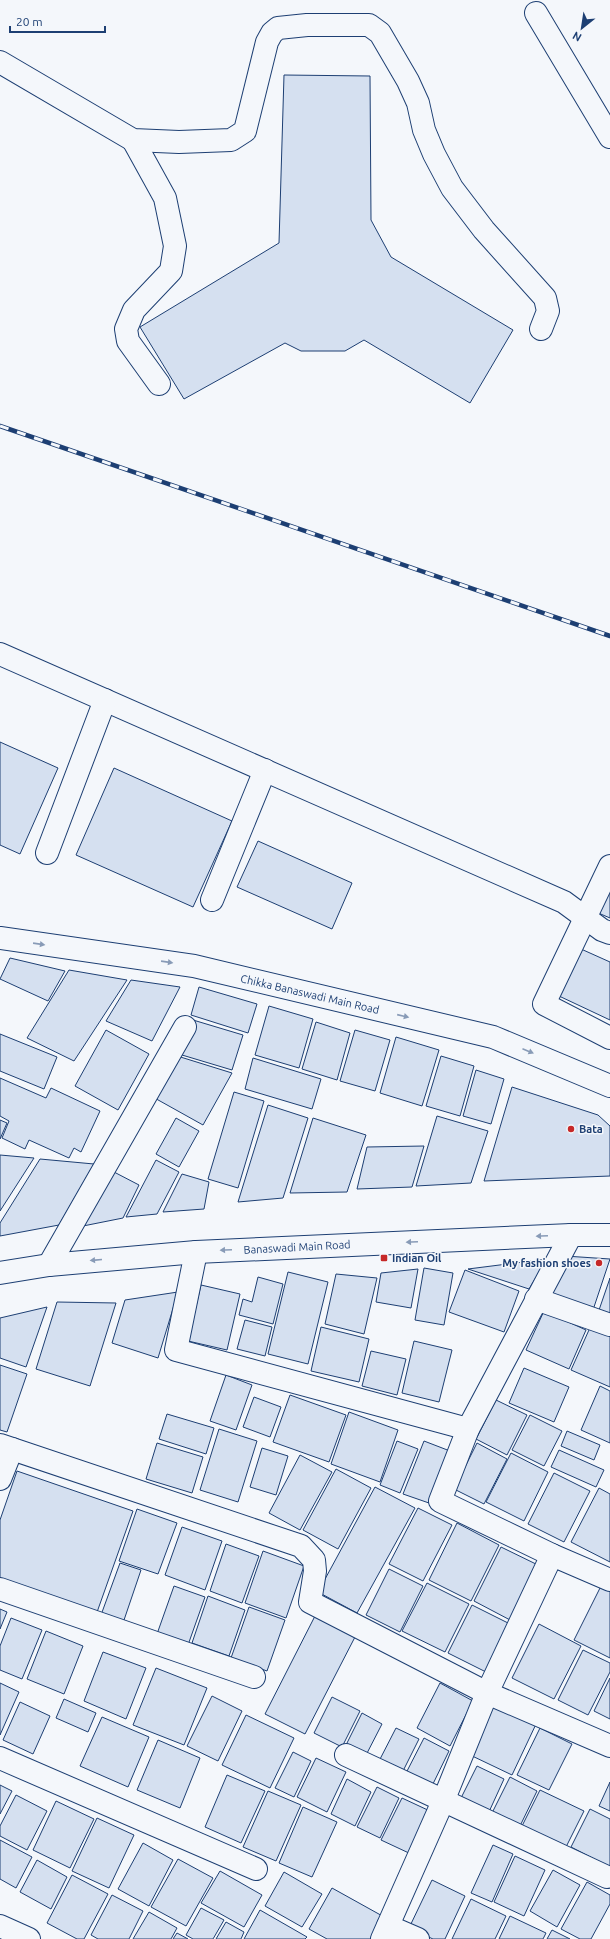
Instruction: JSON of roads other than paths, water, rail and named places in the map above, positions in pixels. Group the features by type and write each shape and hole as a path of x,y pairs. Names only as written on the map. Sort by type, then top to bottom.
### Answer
{"street":[{"path":"536,13 610,137"},
{"path":"0,62 133,140 179,142 231,140 245,131 267,42 272,33 278,28 307,24 369,25 380,33 408,81 418,103 424,130 434,154 452,188 484,230 545,298 548,310 541,328"},
{"path":"133,140 165,198 175,246 171,271 134,310 126,329 128,341 159,384"},
{"path":"0,654 564,902 602,930 610,933"},
{"path":"48,853 105,700"},
{"path":"212,900 265,770"},
{"path":"610,866 544,1004 610,1038"},
{"name":"Chikka Banaswadi Main Road","path":"0,938 194,966 493,1037 610,1086"},
{"path":"49,1265 186,1027"},
{"path":"571,1235 468,1429 440,1501 552,1555 610,1580"},
{"name":"Banaswadi Main Road","path":"0,1273 49,1265 196,1252 571,1235 605,1236"},
{"path":"196,1252 176,1350 468,1429"},
{"path":"536,1299 610,1325"},
{"path":"0,1479 6,1447 302,1546 314,1560 315,1572 310,1602 487,1693 610,1746"},
{"path":"418,1939 385,1932 444,1799 487,1693 552,1555"},
{"path":"0,1589 254,1677"},
{"path":"346,1755 444,1799 607,1877"},
{"path":"0,1758 256,1869"},
{"path":"0,1926 29,1939"}],"railway":[{"path":"0,426 610,636"}],"place":[{"name":"Bata","path":"571,1129"},
{"name":"Indian Oil","path":"384,1258"},
{"name":"My fashion shoes","path":"599,1263"}]}
